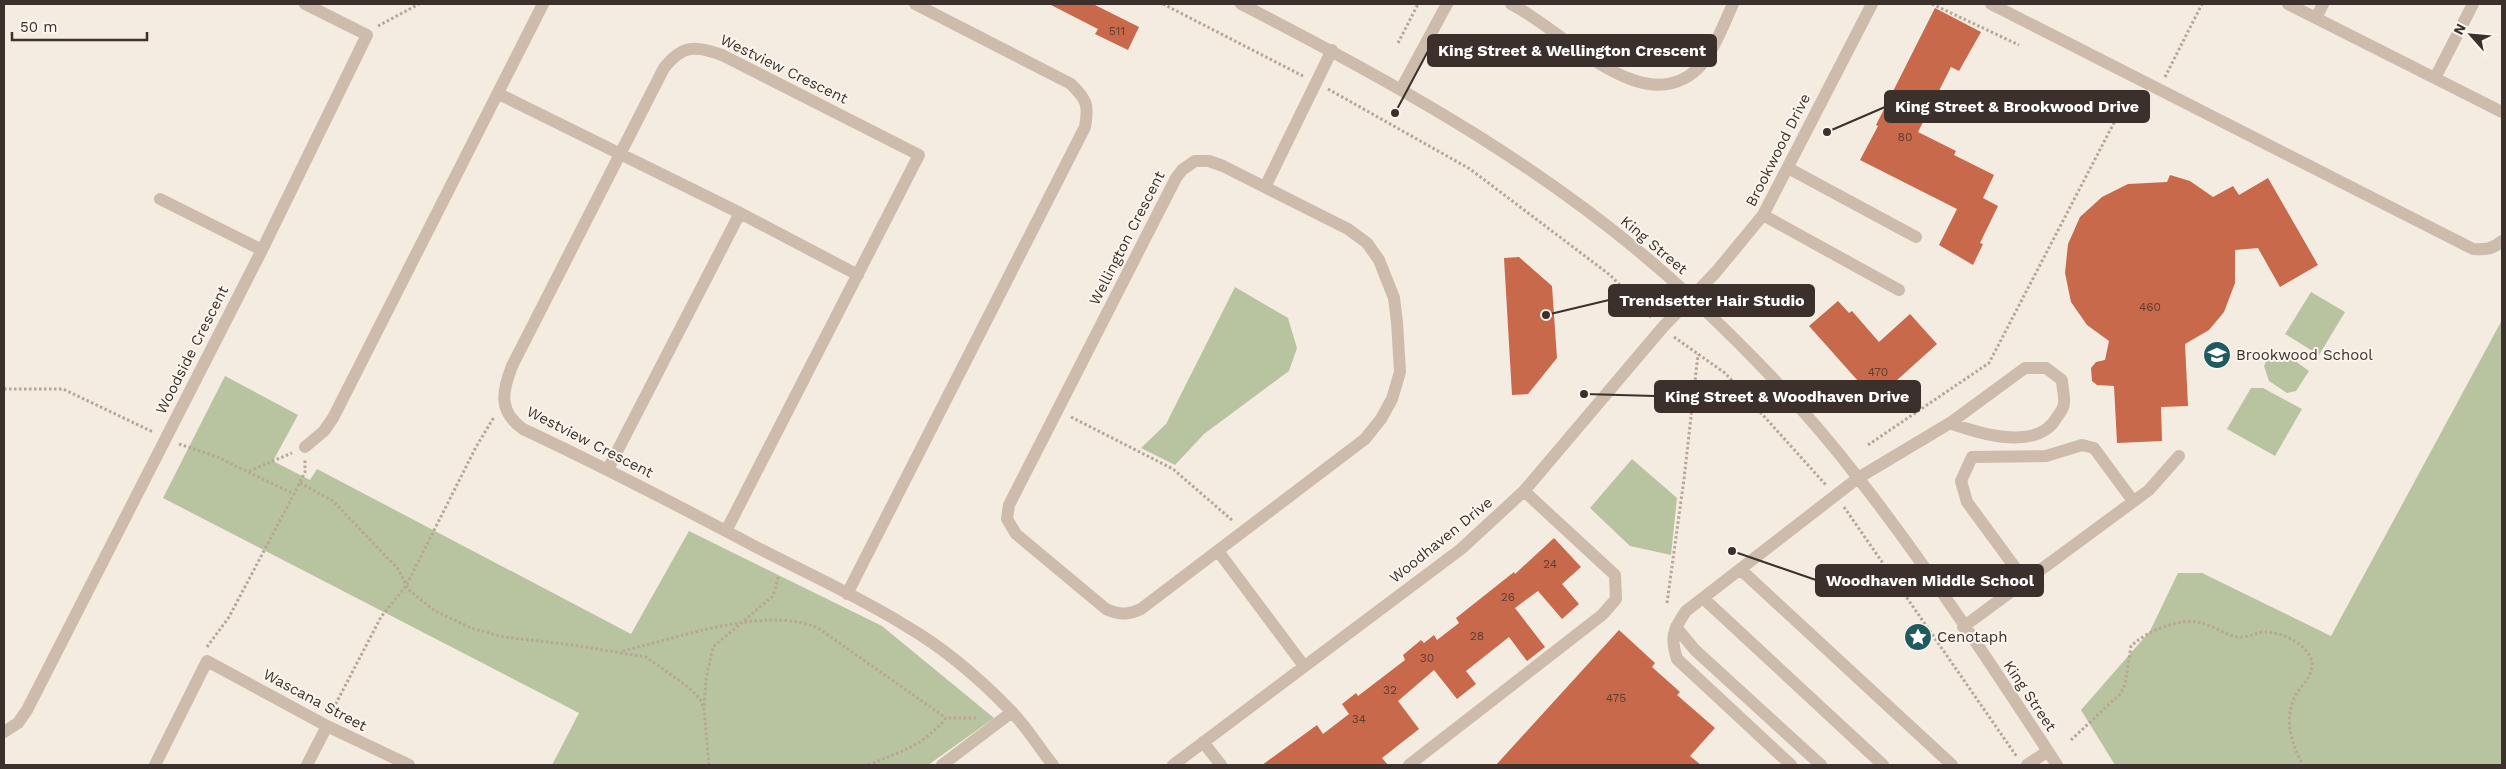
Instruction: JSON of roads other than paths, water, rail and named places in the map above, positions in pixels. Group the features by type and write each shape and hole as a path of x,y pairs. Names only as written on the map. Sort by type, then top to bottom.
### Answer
{"street":[{"name":"Woodside Crescent","path":"4,732 18,723 27,710 262,250 367,35 305,4"},
{"path":"305,447 324,431 333,418 544,4"},
{"path":"847,594 1085,127 1088,112 1084,97 1071,84 915,4"},
{"name":"King Street","path":"1240,4 1332,50 1467,127 1524,165 1610,229 1692,298 1775,382 1858,478 1963,626 2057,765"},
{"path":"1511,4 1535,17 1591,58 1628,78 1652,86 1673,84 1704,62 1733,4"},
{"name":"Brookwood Drive","path":"1692,298 1739,247 1764,215 1870,4"},
{"path":"1991,4 2473,249 2485,250 2496,247 2502,241"},
{"path":"2288,4 2502,112"},
{"path":"2316,18 2323,4"},
{"path":"2435,78 2473,4"},
{"path":"1401,89 1447,5"},
{"name":"Westview Crescent","path":"726,531 919,155 722,55 706,49 691,48 673,56 664,68 512,366 504,392 507,413 523,429 608,469 781,560 847,594 925,638 1012,712 1053,765"},
{"path":"1265,187 1332,50"},
{"path":"499,94 858,275"},
{"name":"Wellington Crescent","path":"1195,161 1209,161 1265,187 1348,229 1367,243 1379,260 1394,298 1400,372 1392,399 1381,419 1365,439 1141,609 1124,614 1106,609 1016,534 1007,519 1009,505 1182,170 1195,161"},
{"path":"1788,168 1916,237"},
{"path":"160,199 262,250"},
{"path":"608,469 740,214"},
{"path":"1764,215 1900,290"},
{"name":"Woodhaven Drive","path":"1173,765 1461,549 1524,491 1662,327 1692,298"},
{"path":"1791,765 1677,659 1672,643 1676,627 1686,611 1858,478 1950,423 2025,368 2046,368 2062,380 2064,404 2053,425 2035,436 2002,437 1978,433 1950,423"},
{"path":"2025,581 1968,502 1961,481 1972,457 2046,456 2082,444 2094,448 2133,501"},
{"path":"1963,626 2149,490 2179,456"},
{"path":"1409,765 1602,615 1616,598 1616,575 1524,491"},
{"path":"1218,552 1304,666"},
{"path":"1740,569 1952,765"},
{"path":"1703,598 1883,765"},
{"path":"1676,627 1695,650 1821,765"},
{"name":"Wascana Street","path":"155,765 207,661 327,726 409,765"},
{"path":"942,765 1012,712"},
{"path":"307,765 327,726"},
{"path":"1204,742 1221,765"},
{"path":"2027,765 2048,751"}],"place":[{"name":"King Street & Wellington Crescent","path":"1395,113"},
{"name":"King Street & Brookwood Drive","path":"1827,132"},
{"name":"Trendsetter Hair Studio","path":"1546,315"},
{"name":"Brookwood School","path":"2217,355"},
{"name":"King Street & Woodhaven Drive","path":"1584,394"},
{"name":"Woodhaven Middle School","path":"1732,551"},
{"name":"Cenotaph","path":"1918,637"}]}
